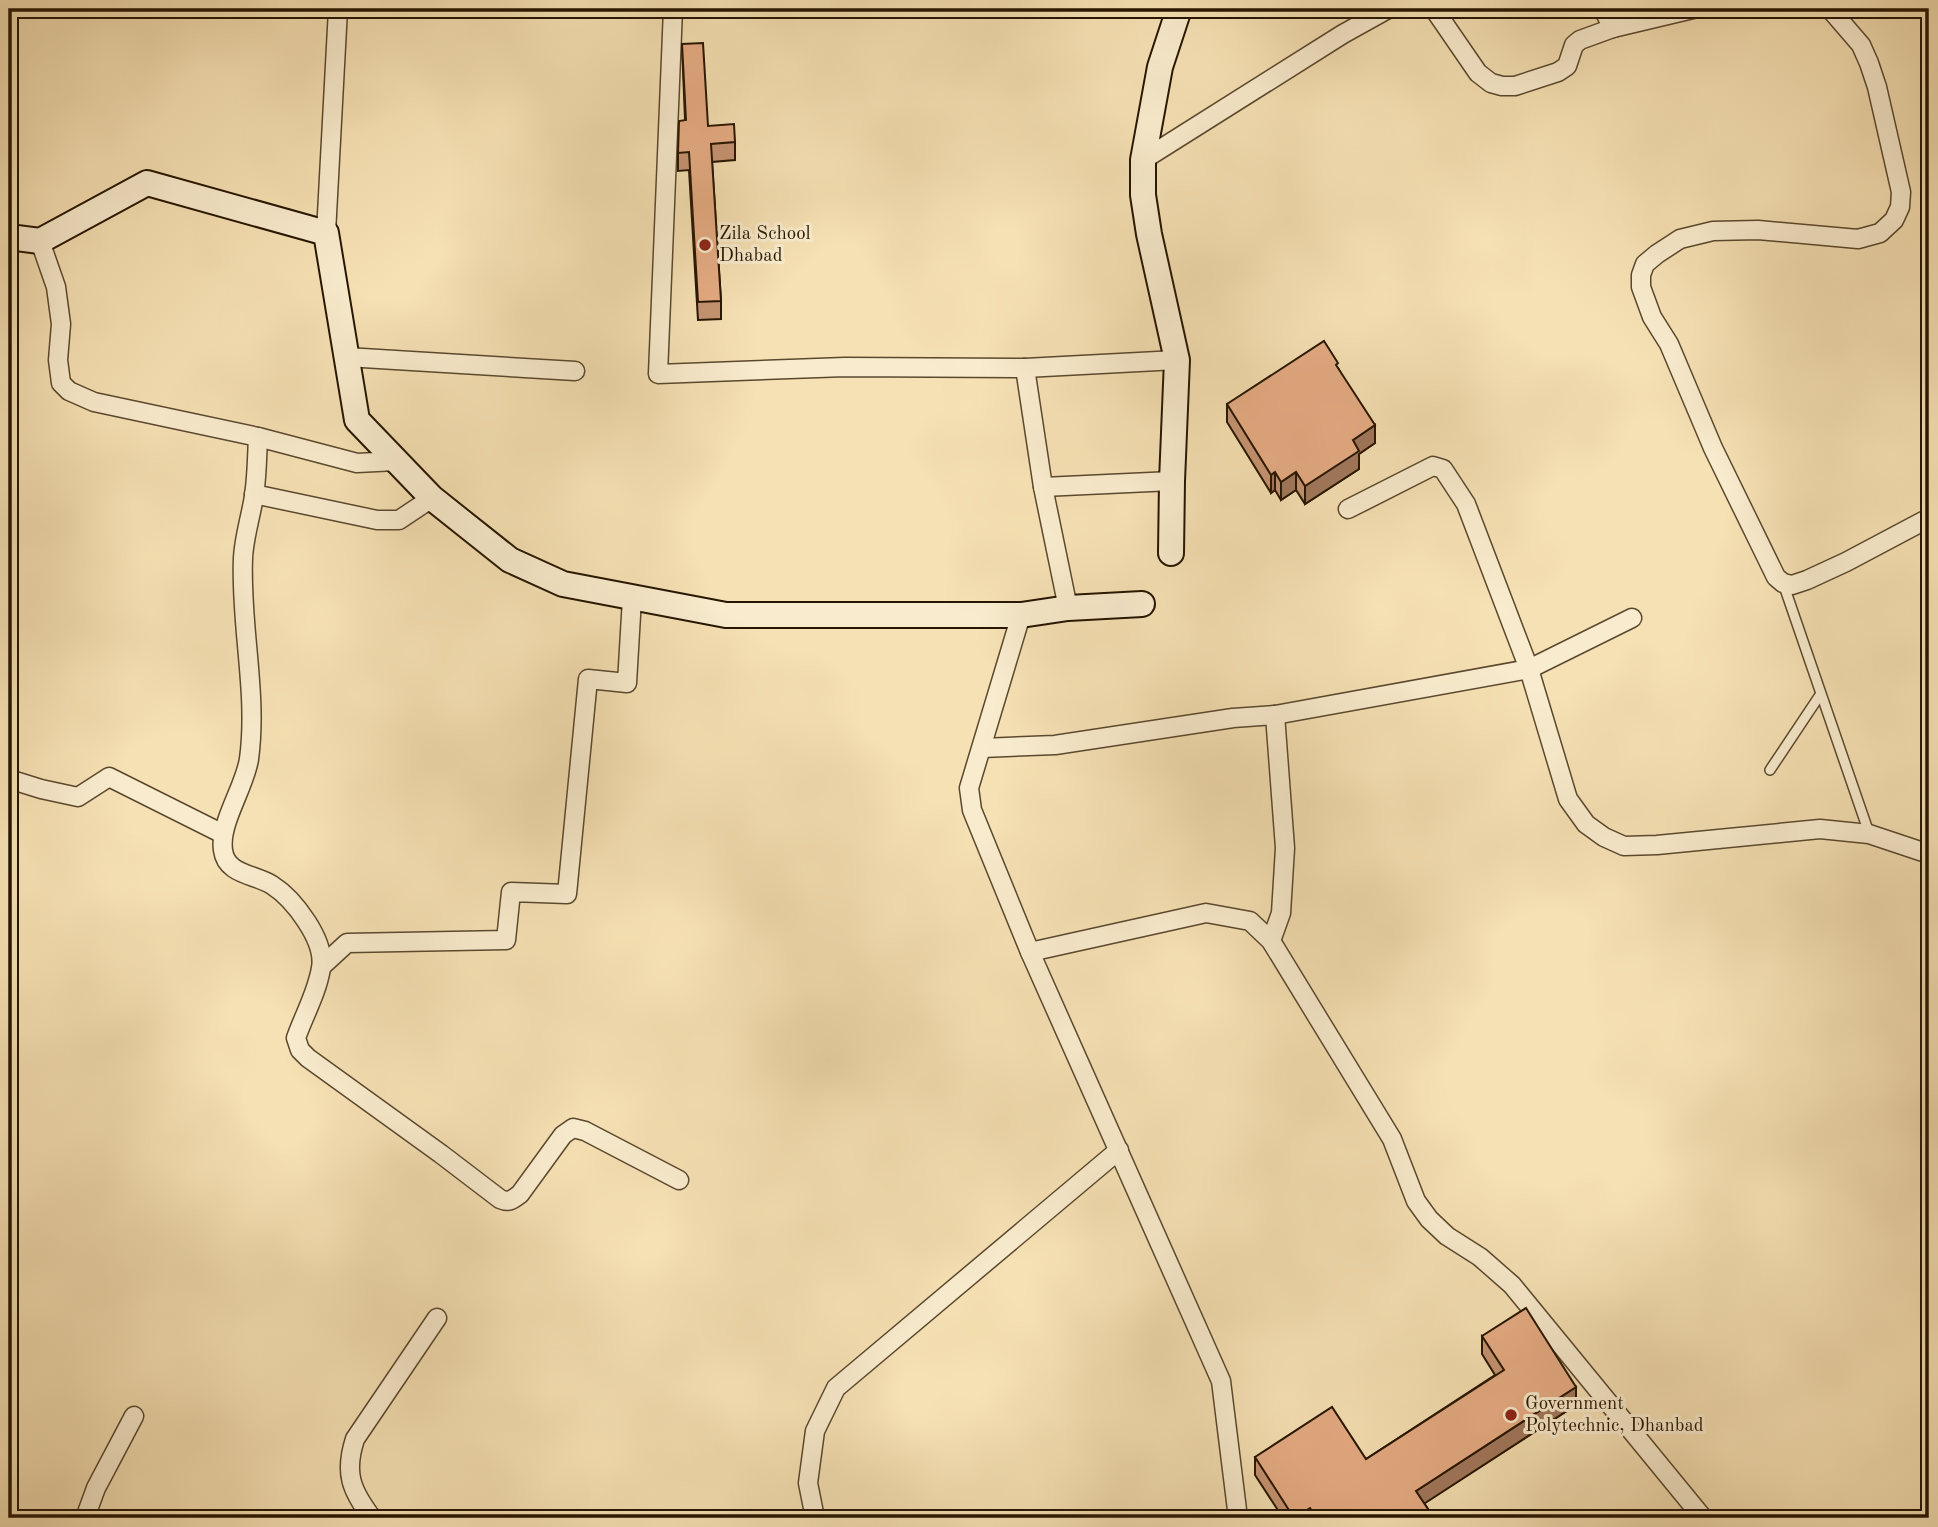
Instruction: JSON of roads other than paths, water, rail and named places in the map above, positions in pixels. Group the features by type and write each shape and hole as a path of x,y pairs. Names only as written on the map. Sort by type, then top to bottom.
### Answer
{"street":[{"path":"338,9 326,233 357,420 432,498 510,560 563,584 726,615 1021,615 1068,608 1142,604"},
{"path":"673,9 658,374 845,367 1025,369 1177,360"},
{"path":"1171,553 1177,360 1149,234 1143,195 1143,160 1160,67 1179,9"},
{"path":"1143,160 1388,9"},
{"path":"1434,9 1478,73 1490,83 1502,86 1514,86 1558,72 1567,66 1574,45 1580,40 1693,9"},
{"path":"1603,9 1613,29"},
{"path":"1830,9 1861,45 1877,87 1901,192 1900,207 1894,220 1880,233 1858,239 1758,230 1713,231 1681,239 1645,264 1641,287 1652,317 1669,344 1713,447 1776,577 1783,583 1793,585 1807,580 1929,518"},
{"path":"9,237 40,241 147,183 326,233"},
{"path":"40,241 56,287 61,324 58,360 61,383 69,391 94,402 258,437 357,463 396,461"},
{"path":"346,357 575,371"},
{"path":"1025,369 1043,487 1068,608"},
{"path":"258,437 254,494 243,556 251,707 249,762 223,834 222,847 229,865 248,876 270,883 282,893 314,935 322,966 316,989 296,1038 300,1049 308,1058 506,1202 520,1194 563,1135 573,1128 585,1131 679,1180"},
{"path":"1349,509 1433,466 1443,469 1466,504 1529,669 1568,799 1586,824 1604,837 1625,846 1657,845 1820,829 1869,834 1929,855"},
{"path":"1043,487 1172,481"},
{"path":"254,494 377,520 399,520 432,498"},
{"path":"322,966 347,943 506,940 511,891 567,894 588,679 627,683 632,597"},
{"path":"1021,615 969,788 972,810 1030,952 1221,1381 1238,1518"},
{"path":"982,748 1055,745 1233,718 1275,715 1529,669 1632,618"},
{"path":"1271,941 1281,913 1285,848 1275,715"},
{"path":"9,779 78,797 109,777 223,834"},
{"path":"1030,952 1206,913 1250,921 1271,941 1392,1139 1416,1201 1429,1219 1447,1236 1480,1257 1512,1285 1703,1518"},
{"path":"815,1518 808,1483 815,1431 836,1388 1119,1150"},
{"path":"372,1518 361,1503 350,1475 349,1458 355,1438 437,1318"},
{"path":"85,1518 96,1488 134,1416"}],"lane":[{"path":"1783,583 1869,834"},
{"path":"1770,770 1820,695"}],"place":[{"name":"Zila School Dhabad","path":"705,245"},
{"name":"Government Polytechnic, Dhanbad","path":"1511,1415"}]}
